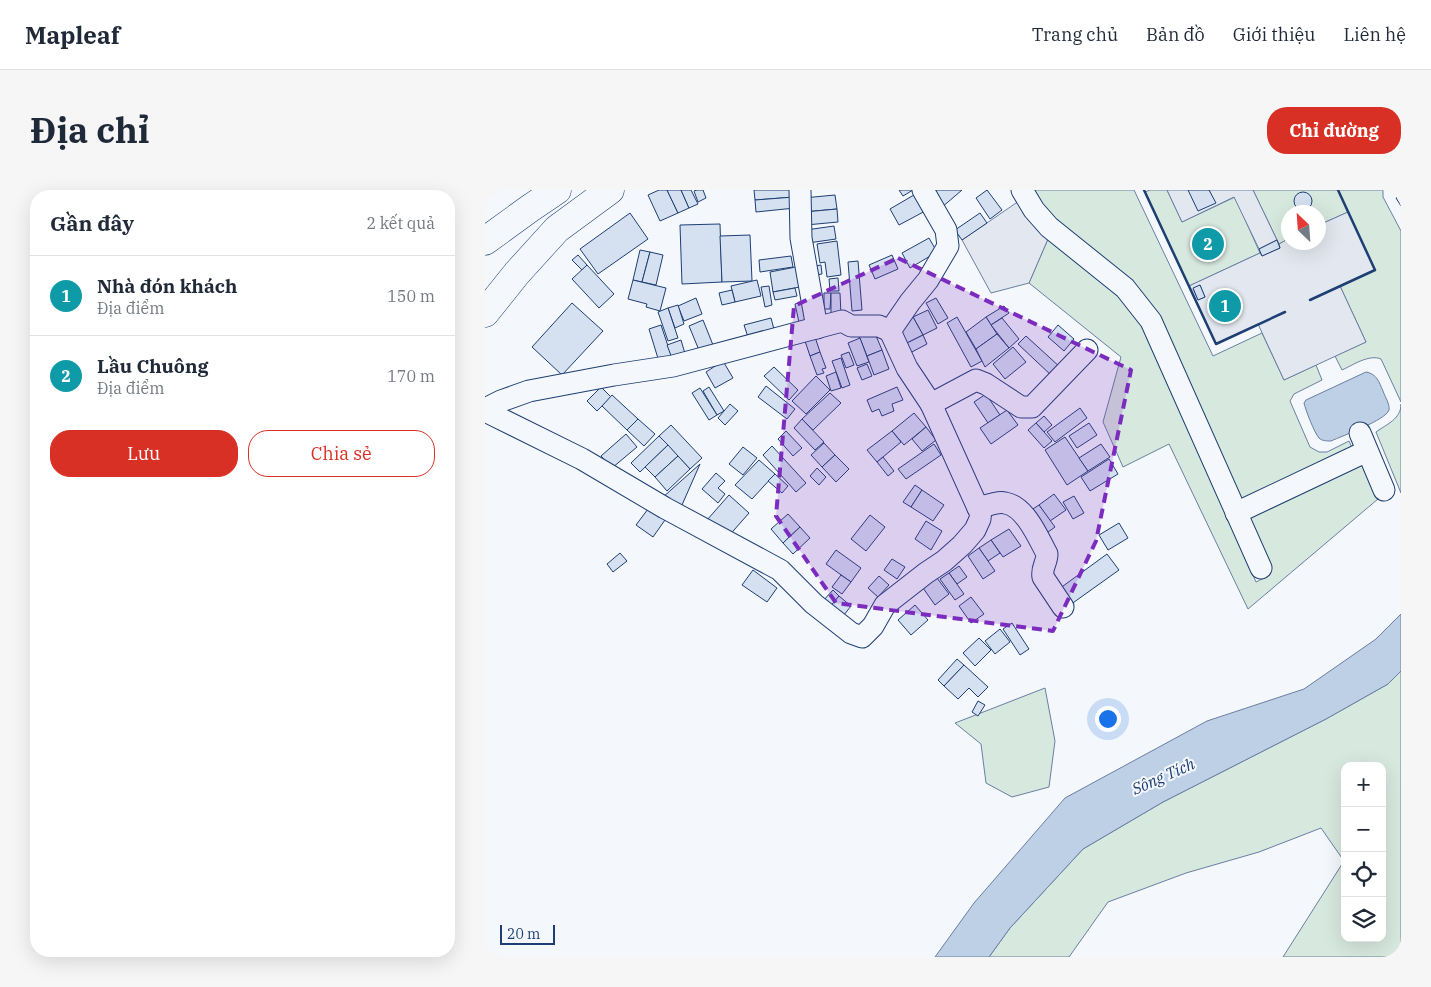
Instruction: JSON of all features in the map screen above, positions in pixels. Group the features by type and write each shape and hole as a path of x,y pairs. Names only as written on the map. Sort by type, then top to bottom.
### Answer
{"highway":[{"path":"485,241 557,190"},
{"path":"485,313 517,273 557,229 610,190"}],"street":[{"path":"800,190 801,238 817,328"},
{"path":"890,332 910,302 928,280 947,246 946,230 923,190"},
{"path":"1022,190 1034,210 1049,227 1125,288 1151,321 1261,568"},
{"path":"842,321 851,326 879,326 890,332 907,368 931,404 978,508 981,508 980,519 975,530 962,545 944,561 885,605 873,626 862,637 851,633 814,604 780,570 681,517 582,459 485,410 501,401 529,391 673,366 842,321"},
{"path":"931,404 976,380 986,384 1021,407 1032,407 1087,350"},
{"path":"1236,513 1363,442 1384,490"},
{"path":"978,508 1004,502 1015,506 1024,514 1047,554 1042,572 1043,577 1063,607"}],"highlighted area":[{"path":"898,258 1131,370 1096,541 1053,631 836,603 776,516 794,306"}],"shaded area":[{"path":"1030,190 1134,190 1213,356 1262,333 1284,380 1316,365 1322,380 1294,394 1290,401 1310,447 1319,452 1327,452 1349,441 1353,450 1240,503 1150,308 1049,219"},
{"path":"1150,190 1167,190 1182,222 1235,197 1260,253 1189,286 1145,192"},
{"path":"1167,190 1188,190 1215,203 1209,190 1253,190 1277,240 1259,249 1234,197 1182,222"},
{"path":"1253,190 1383,190 1383,197 1401,231 1401,402 1381,359 1366,359 1342,370 1335,356 1366,342 1340,286 1348,212 1326,222 1326,205 1281,205 1281,243 1279,244"},
{"path":"1019,201 1048,239 1029,283 991,293 962,240"},
{"path":"1348,212 1375,270 1340,286 1366,342 1284,380 1258,324 1216,344 1189,286 1260,253 1262,256 1280,248 1279,244 1281,243 1281,250 1326,250 1326,222","holes":["1200,285 1205,297 1198,300 1193,289","1227,291 1238,314 1223,320 1213,298"]},
{"path":"1048,239 1123,295 1145,324 1256,582 1270,575 1245,517 1362,463 1378,499 1248,609 1169,444 1123,467 1103,422 1121,357 1029,283"},
{"path":"1401,404 1401,493 1376,432 1389,424 1399,414"},
{"path":"1401,671 1401,957 1283,957 1341,866 1341,942 1386,942 1386,762 1341,762 1341,857 1321,828 1259,852 1186,873 1108,902 1069,957 989,957 1010,928 1083,849 1163,802 1326,719 1388,684"},
{"path":"1045,688 1055,741 1049,787 1012,797 986,783 981,744 955,723"}],"water":[{"path":"1366,372 1373,375 1379,382 1389,410 1372,423 1353,432 1331,441 1320,439 1308,416 1304,403 1306,400"},
{"name":"Sông Tích","path":"1401,614 1401,671 1388,684 1326,719 1163,802 1083,849 1010,928 989,957 935,957 974,903 1065,798 1207,721 1304,689 1376,639"}],"building":[{"path":"659,190 667,190 678,213 660,221 648,195"},
{"path":"667,190 681,190 689,208 678,213"},
{"path":"681,190 691,190 698,204 689,208"},
{"path":"703,190 706,198 698,202 694,191"},
{"path":"754,190 793,190 794,197 755,200"},
{"path":"899,190 913,190 903,196"},
{"path":"933,190 962,190 941,208"},
{"path":"987,190 1002,210 990,219 976,198"},
{"path":"1188,190 1209,190 1216,203 1198,211"},
{"path":"919,192 929,209 899,225 890,209"},
{"path":"1303,192 1311,198 1310,205 1296,205 1294,201 1297,195"},
{"path":"835,195 837,209 804,212 803,198"},
{"path":"1401,195 1401,206 1396,198"},
{"path":"794,197 795,208 756,212 755,200"},
{"path":"837,209 838,222 806,225 804,212"},
{"path":"630,213 648,239 598,274 580,249"},
{"path":"980,213 987,223 962,240 955,230"},
{"path":"720,224 722,282 682,284 680,225"},
{"path":"834,226 836,239 808,243 806,230"},
{"path":"750,235 752,281 722,282 720,236"},
{"path":"1208,235 1214,238 1217,244 1214,250 1208,253 1202,250 1199,244 1202,238"},
{"path":"929,238 937,252 910,268 902,253"},
{"path":"1277,240 1280,248 1262,256 1259,249"},
{"path":"837,241 841,275 827,277 825,262 820,263 817,244"},
{"path":"640,250 650,252 642,282 633,280"},
{"path":"650,252 663,255 656,285 642,282"},
{"path":"578,255 587,265 582,270 572,260"},
{"path":"892,255 898,269 875,279 869,265"},
{"path":"791,256 793,267 760,272 759,260"},
{"path":"858,261 862,310 852,311 848,262"},
{"path":"587,265 614,294 599,308 572,279"},
{"path":"821,265 822,274 810,276 815,266"},
{"path":"801,266 805,286 773,292 770,272"},
{"path":"838,278 839,291 830,291 829,279"},
{"path":"633,280 666,288 660,311 646,307 647,304 628,299"},
{"path":"757,280 761,296 735,302 731,286"},
{"path":"1200,285 1205,297 1198,300 1193,288"},
{"path":"769,286 772,305 765,307 761,287"},
{"path":"795,288 797,296 775,300 773,292"},
{"path":"732,290 735,302 722,305 719,293"},
{"path":"1227,291 1238,314 1223,321 1213,298"},
{"path":"824,293 831,293 830,309 824,309"},
{"path":"831,293 840,293 841,315 831,315"},
{"path":"696,298 702,314 684,321 678,306"},
{"path":"936,298 948,318 938,324 926,303"},
{"path":"807,301 812,325 800,327 795,304"},
{"path":"572,303 603,331 562,375 532,347"},
{"path":"678,305 684,324 675,328 668,308"},
{"path":"1004,306 1009,313 991,325 986,317"},
{"path":"668,308 678,338 668,341 658,312"},
{"path":"928,310 937,328 923,335 913,317"},
{"path":"913,317 923,335 905,344 896,326"},
{"path":"957,317 982,361 971,367 947,323"},
{"path":"986,317 997,334 976,349 966,332"},
{"path":"771,318 775,333 749,340 744,325"},
{"path":"1002,318 1019,339 1009,348 991,325"},
{"path":"703,320 715,350 701,355 689,326"},
{"path":"661,325 673,361 660,365 649,329"},
{"path":"1058,325 1074,339 1064,351 1048,337"},
{"path":"857,331 874,331 882,350 867,356"},
{"path":"997,334 1009,348 985,367 976,349"},
{"path":"923,335 927,344 910,353 905,344"},
{"path":"1026,336 1061,368 1053,377 1018,344"},
{"path":"815,337 820,352 810,356 805,341"},
{"path":"860,338 869,362 857,366 848,343"},
{"path":"681,340 686,357 673,361 667,345"},
{"path":"1013,347 1026,362 1005,379 993,364"},
{"path":"882,350 889,369 874,375 867,356"},
{"path":"820,352 826,368 822,369 824,373 817,375 810,356"},
{"path":"849,352 854,365 846,368 841,355"},
{"path":"841,358 850,385 842,388 832,361"},
{"path":"723,361 733,378 715,388 706,372"},
{"path":"867,364 872,376 862,380 857,368"},
{"path":"774,367 798,390 789,400 764,376"},
{"path":"836,372 841,388 831,391 826,376"},
{"path":"816,376 830,390 806,414 792,401"},
{"path":"766,386 795,409 787,419 758,397"},
{"path":"601,387 611,397 597,411 587,401"},
{"path":"709,387 724,411 717,415 703,391"},
{"path":"897,387 903,400 892,404 894,411 882,416 879,409 872,412 867,400"},
{"path":"700,388 717,415 709,420 692,393"},
{"path":"830,393 841,403 813,430 802,419"},
{"path":"986,394 1000,415 988,423 974,402"},
{"path":"612,395 638,419 627,430 602,406"},
{"path":"730,404 738,411 725,425 718,418"},
{"path":"1080,408 1087,418 1055,442 1047,432"},
{"path":"1007,410 1018,425 991,444 980,428"},
{"path":"914,413 926,427 904,445 892,431"},
{"path":"1044,416 1052,425 1044,432 1036,423"},
{"path":"638,419 655,434 644,446 627,430"},
{"path":"802,419 824,442 815,450 794,428"},
{"path":"1036,423 1052,441 1044,448 1028,430"},
{"path":"1089,423 1097,435 1077,448 1069,436"},
{"path":"671,425 702,458 690,469 659,436"},
{"path":"926,427 936,440 922,451 912,439"},
{"path":"786,431 802,448 793,456 778,439"},
{"path":"892,431 901,442 877,462 867,450"},
{"path":"626,434 637,447 612,468 601,456"},
{"path":"659,436 668,445 640,472 631,463"},
{"path":"1065,437 1088,471 1067,485 1045,450"},
{"path":"824,443 835,455 822,467 811,455"},
{"path":"934,444 941,455 906,479 898,469"},
{"path":"1101,444 1110,457 1088,471 1079,458"},
{"path":"668,445 678,456 655,477 645,467"},
{"path":"772,446 806,483 796,492 763,455"},
{"path":"743,447 757,458 743,475 729,464"},
{"path":"835,455 849,469 836,482 822,467"},
{"path":"678,456 690,469 667,491 655,477"},
{"path":"883,457 894,471 888,476 877,462"},
{"path":"1109,459 1118,474 1090,491 1081,477"},
{"path":"759,460 775,474 752,499 735,485"},
{"path":"700,464 682,505 662,498"},
{"path":"817,468 826,477 819,485 810,476"},
{"path":"716,473 725,481 718,488 725,494 718,503 702,489"},
{"path":"775,474 788,486 782,493 768,481"},
{"path":"915,485 922,490 911,507 903,502"},
{"path":"922,490 944,505 933,521 911,507"},
{"path":"1054,494 1066,510 1050,521 1039,505"},
{"path":"729,495 749,513 727,538 707,520"},
{"path":"1074,496 1084,513 1073,519 1063,502"},
{"path":"1039,505 1055,527 1044,535 1028,512"},
{"path":"648,509 665,520 653,537 636,525"},
{"path":"788,514 800,527 783,543 771,529"},
{"path":"870,515 885,527 866,551 851,539"},
{"path":"926,521 942,531 931,550 915,539"},
{"path":"1119,523 1128,538 1108,550 1099,535"},
{"path":"800,527 810,538 793,554 783,543"},
{"path":"1009,529 1021,546 1003,557 991,540"},
{"path":"991,540 1000,553 988,561 979,548"},
{"path":"979,548 995,571 983,579 968,556"},
{"path":"836,550 861,568 851,582 826,564"},
{"path":"620,553 627,561 613,572 607,564"},
{"path":"1107,554 1119,570 1070,605 1059,589"},
{"path":"892,559 905,567 897,579 884,570"},
{"path":"959,566 967,577 957,584 949,573"},
{"path":"753,570 777,588 767,602 742,585"},
{"path":"949,573 964,594 955,600 940,579"},
{"path":"841,575 851,582 842,594 832,587"},
{"path":"879,576 889,585 878,597 868,588"},
{"path":"937,578 949,594 935,605 923,588"},
{"path":"833,590 839,596 828,609 821,603"},
{"path":"839,596 851,606 840,620 828,609"},
{"path":"971,597 984,614 971,623 959,606"},
{"path":"915,605 928,620 911,635 898,620"},
{"path":"1012,623 1029,649 1020,655 1003,629"},
{"path":"1000,629 1010,642 995,654 985,641"},
{"path":"979,638 991,650 975,666 963,653"},
{"path":"957,659 964,665 944,686 938,680"},
{"path":"964,665 988,687 978,697 969,688 958,699 944,686"},
{"path":"978,701 985,705 978,716 972,712"}],"wall":[{"path":"1144,190 1216,344 1285,312"},
{"path":"1310,300 1375,270 1338,190"}],"place":[{"name":"Lầu Chuông","path":"1208,244"},
{"name":"Nhà đón khách","path":"1225,306"}]}
